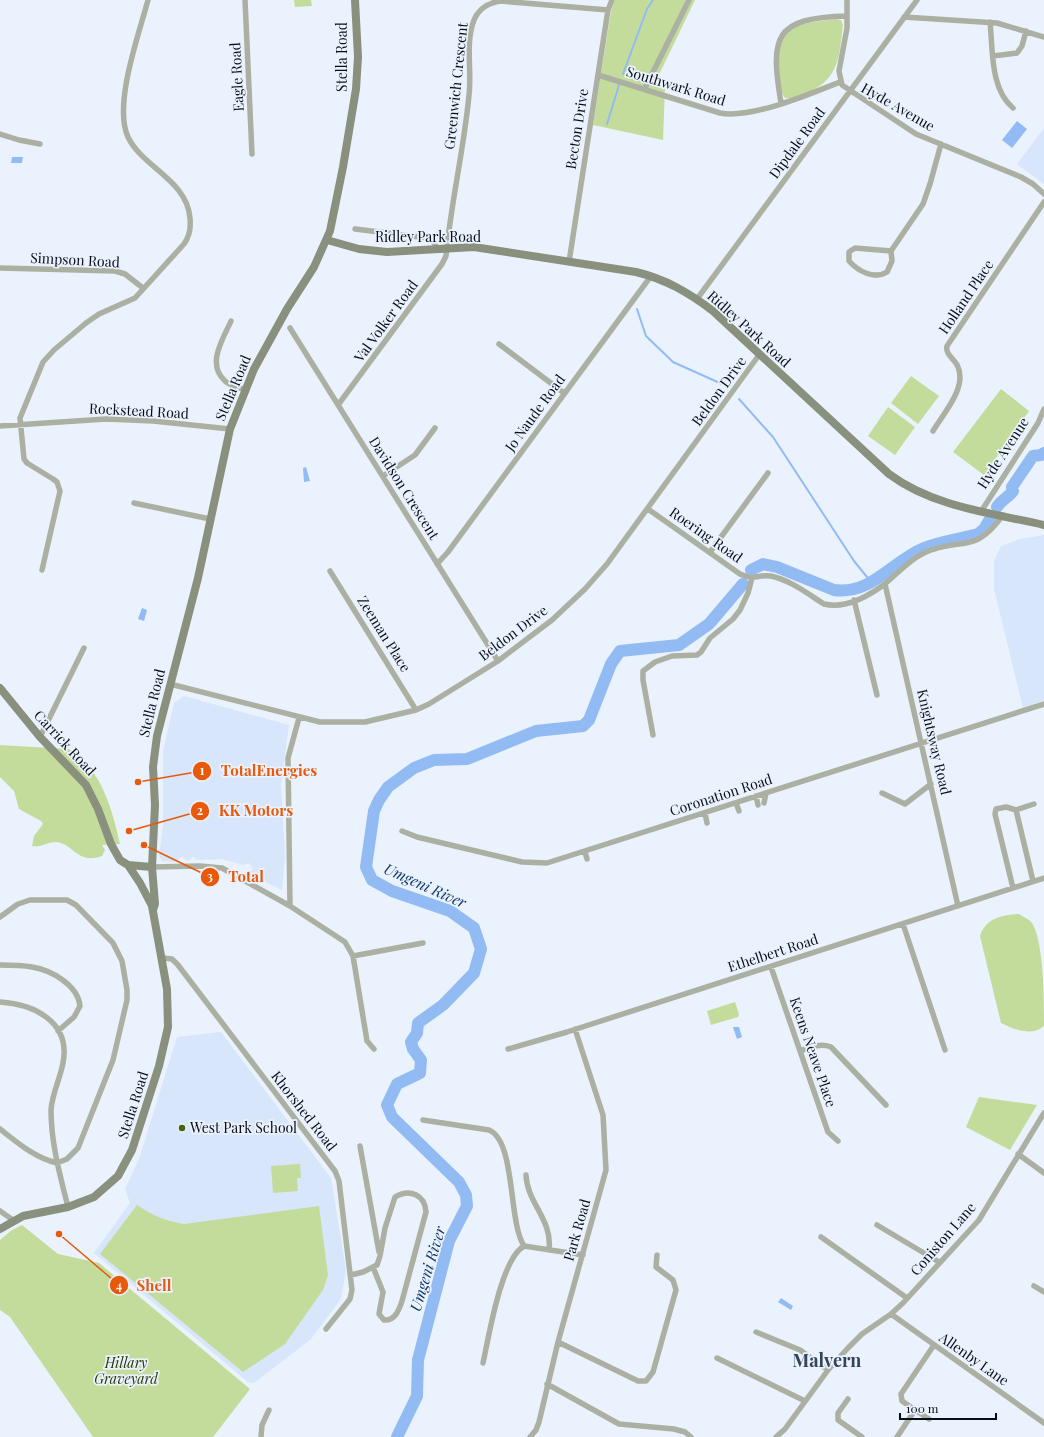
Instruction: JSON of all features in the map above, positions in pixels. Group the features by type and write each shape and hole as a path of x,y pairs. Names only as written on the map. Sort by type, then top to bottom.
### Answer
{"main road":[{"name":"Stella Road","path":"0,1229 13,1220 31,1214 68,1207 94,1197 108,1187 118,1176 132,1150 159,1066 168,1027 168,1002 163,958 152,907 150,867 151,804 154,798 154,750 198,578 230,429 245,390 268,343 287,309 314,268 327,240 338,194 356,89 358,57 355,0"},
{"name":"Ridley Park Road","path":"327,240 375,252 401,253 474,247 651,276 671,283 697,299 724,321 759,355 900,483 935,499 1044,525"},
{"name":"Carrick Road","path":"0,688 40,737 86,784 96,802 111,844 120,860 128,865 140,883 152,907"},
{"path":"128,865 150,867"}],"street":[{"path":"42,570 60,491 57,482 24,459 21,426 22,413 39,370 48,357 86,323 99,314 130,302 184,244 190,229 189,210 184,197 133,144 125,129 124,95 148,0"},
{"name":"Eagle Road","path":"245,0 252,154"},
{"name":"Becton Drive","path":"569,262 608,10 612,0"},
{"path":"646,88 689,0"},
{"path":"840,82 839,71 847,16 847,0"},
{"name":"Dipdale Road","path":"697,299 917,0"},
{"name":"Greenwich Crescent","path":"442,249 467,118 471,83 470,42 475,18 489,2 500,1 608,10"},
{"path":"781,104 775,54 781,35 790,26 799,22 847,16"},
{"path":"904,17 990,22 1044,37"},
{"path":"990,22 996,78 1004,100 1013,108"},
{"path":"993,56 1017,53 1022,46 1026,31"},
{"name":"Southwark Road","path":"598,75 646,88 727,114 739,114 781,104 840,82"},
{"name":"Hyde Avenue","path":"840,82 849,92 909,130 1021,177 1034,184 1044,194"},
{"path":"0,134 19,140 40,144"},
{"path":"891,251 855,248 849,252 849,261 860,270 878,276 886,272 890,267 891,251 923,204 941,144"},
{"name":"Holland Place","path":"933,431 957,392 960,382 959,368 947,352 947,346 1044,202"},
{"path":"355,229 428,238 442,249"},
{"name":"Val Volker Road","path":"338,405 442,264 446,256 442,249"},
{"name":"Simpson Road","path":"0,268 115,271 125,274 143,288"},
{"name":"Jo Naude Road","path":"437,564 448,552 651,276"},
{"path":"231,321 217,351 217,366 221,376 226,382 245,390"},
{"name":"Davidson Crescent","path":"290,328 498,661"},
{"path":"499,344 564,393"},
{"name":"Beldon Drive","path":"170,684 299,718 320,722 352,723 382,719 416,710 430,704 498,661 552,620 585,589 607,564 648,509 759,355"},
{"name":"Hyde Avenue","path":"982,510 1038,423 1044,409"},
{"name":"Rockstead Road","path":"0,426 21,426 106,419 153,421 230,429"},
{"path":"383,476 415,455 435,428"},
{"path":"710,552 768,473"},
{"path":"134,503 210,518"},
{"name":"Roering Road","path":"648,509 740,574 752,578"},
{"path":"653,735 643,680 643,671 655,662 672,656 697,655 701,652 710,638 733,619 740,610 748,593 752,578 769,576 779,578 824,604 832,606 843,605 885,584 911,560 924,553 940,547 973,542 984,537 993,529 1002,515"},
{"name":"Zeeman Place","path":"330,571 416,710"},
{"name":"Knightsway Road","path":"885,584 958,906"},
{"path":"854,600 877,695"},
{"path":"40,737 84,648"},
{"name":"Coronation Road","path":"402,831 417,837 534,863 547,863 1044,704"},
{"path":"290,906 288,758 299,718"},
{"path":"882,793 905,804 931,784"},
{"path":"764,803 766,793"},
{"path":"756,796 758,805"},
{"path":"736,803 739,811"},
{"path":"1013,888 995,814 999,808 1006,807 1016,810 1034,804"},
{"path":"1016,810 1033,881"},
{"path":"705,813 707,823"},
{"path":"585,852 587,859"},
{"path":"150,867 200,866 222,868 290,906 345,942 353,956 367,1041 374,1048"},
{"name":"Ethelbert Road","path":"508,1049 771,967 1044,878"},
{"path":"0,917 18,904 30,900 63,900 70,902 113,943 122,961 127,990 127,1000 114,1060 78,1148 67,1158 57,1163 36,1156 0,1129"},
{"path":"903,924 944,1050"},
{"path":"353,956 423,943"},
{"name":"Khorshed Road","path":"163,958 172,959 178,965 335,1171 339,1181 352,1275 352,1290 350,1300 326,1329"},
{"path":"0,965 38,968 72,987 77,994 80,1006 74,1017 58,1031"},
{"name":"Keens Neave Place","path":"771,967 828,1132 838,1141"},
{"path":"0,1002 15,1003 31,1007 50,1019 58,1031 64,1052 51,1108 57,1163 68,1207"},
{"name":"Park Road","path":"532,1437 536,1430 558,1342 603,1182 606,1154 604,1115 575,1029"},
{"path":"800,1051 822,1044 831,1047 886,1105"},
{"name":"Coniston Lane","path":"779,1436 828,1370 862,1334 891,1314 979,1220 1044,1113"},
{"path":"423,1120 489,1130 495,1134 506,1160 516,1222 520,1238 524,1246"},
{"path":"360,1146 370,1211 380,1256"},
{"path":"1018,1154 1044,1173"},
{"path":"526,1175 527,1187 550,1235 549,1250"},
{"path":"352,1275 377,1265 385,1228 395,1197 406,1193 421,1197 424,1201 426,1212 402,1301 398,1311 393,1318 389,1320 384,1320 379,1314 383,1292 373,1267"},
{"path":"0,1211 13,1220"},
{"path":"877,1225 939,1262"},
{"path":"821,1237 907,1298"},
{"path":"524,1246 583,1255"},
{"path":"483,1363 503,1279 515,1254 524,1246"},
{"path":"558,1342 638,1381 646,1381 653,1372 676,1290 673,1280 656,1267 657,1255"},
{"path":"1034,1286 1044,1292"},
{"name":"Allenby Lane","path":"891,1314 1044,1423"},
{"path":"756,1332 800,1350 828,1370"},
{"path":"930,1419 902,1401 901,1396 934,1345"},
{"path":"717,1358 805,1401"},
{"path":"547,1384 619,1424 674,1429 685,1432 691,1437"},
{"path":"848,1399 838,1413 838,1420 862,1437"},
{"path":"261,1437 262,1425 269,1410"},
{"path":"897,1437 915,1410"}],"shaded area":[{"path":"1044,128 1044,184 1017,164"},
{"path":"1044,535 1044,701 1023,708 994,589 994,561 1001,546 1020,539"},
{"path":"184,696 289,725 281,785 285,857 282,890 248,874 253,869 249,863 243,865 222,859 196,860 194,856 188,861 182,857 174,862 162,861 159,856 163,825 163,751 174,703"},
{"path":"221,1032 331,1178 346,1270 341,1299 311,1339 254,1383 248,1382 94,1253 130,1203 125,1189 139,1159 177,1037"}],"green space":[{"path":"294,0 311,0 312,6 295,7"},
{"path":"615,0 695,0 655,83 665,89 663,140 593,125 611,11"},
{"path":"836,19 841,20 843,25 839,56 832,73 827,80 809,92 794,97 785,98 780,84 779,53 781,42 786,34 792,28 811,22"},
{"path":"911,376 939,396 918,424 891,403"},
{"path":"1001,389 1029,411 984,475 953,452"},
{"path":"888,407 915,427 895,455 868,436"},
{"path":"0,745 69,749 80,757 89,767 104,791 114,818 120,844 102,845 105,850 102,856 94,858 81,856 67,846 57,842 32,846 34,836 43,824 41,821 19,809 14,791 0,777"},
{"path":"1019,914 1032,923 1039,943 1041,957 1044,1026 1034,1031 1022,1031 1001,1023 980,936 990,921 1007,915"},
{"path":"735,1002 739,1014 738,1017 711,1025 707,1011"},
{"path":"979,1097 1037,1105 1010,1150 966,1127"},
{"path":"300,1164 301,1178 297,1178 298,1191 273,1193 271,1166"},
{"path":"137,1205 160,1218 184,1224 319,1206 328,1275 323,1290 285,1344 243,1372 100,1254"},
{"name":"Hillary Graveyard","path":"22,1225 58,1254 99,1263 250,1389 213,1437 93,1437 10,1317 0,1310 0,1240 12,1230"}],"water":[{"path":"1017,121 1027,129 1012,148 1002,140"},
{"path":"12,157 23,157 22,163 11,163"},
{"path":"306,467 310,481 304,482 303,468"},
{"path":"142,608 147,610 144,621 138,619"},
{"path":"733,1027 739,1027 742,1037 737,1039"},
{"path":"781,1298 793,1306 791,1310 778,1302"}],"waterway":[{"path":"623,74 647,9 653,0"},
{"path":"607,124 619,85"},
{"path":"637,309 646,336 673,362 722,384"},
{"path":"739,399 773,437 854,561 871,582"},
{"name":"Umgeni River","path":"997,507 1013,491 1012,487 1033,456 1044,453"},
{"name":"Umgeni River","path":"751,570 763,564 777,567 834,590 847,590 860,587 871,582 924,548 978,534 984,529 990,519"},
{"name":"Umgeni River","path":"397,1437 417,1396 418,1360 449,1241 467,1206 466,1195 459,1182 392,1117 387,1105 397,1084 420,1073 421,1060 413,1049 411,1042 417,1033 418,1023 443,1005 474,973 481,949 474,928 450,911 392,891 372,880 366,867 374,811 379,800 388,787 414,768 434,760 467,759 536,731 583,726 589,720 611,664 620,651 679,645 709,624 743,584"}],"place":[{"name":"TotalEnergies","path":"138,782"},
{"name":"KK Motors","path":"129,831"},
{"name":"Total","path":"144,845"},
{"name":"West Park School","path":"182,1128"},
{"name":"Shell","path":"59,1234"}],"district":[{"name":"Malvern","path":"827,1361"}]}
